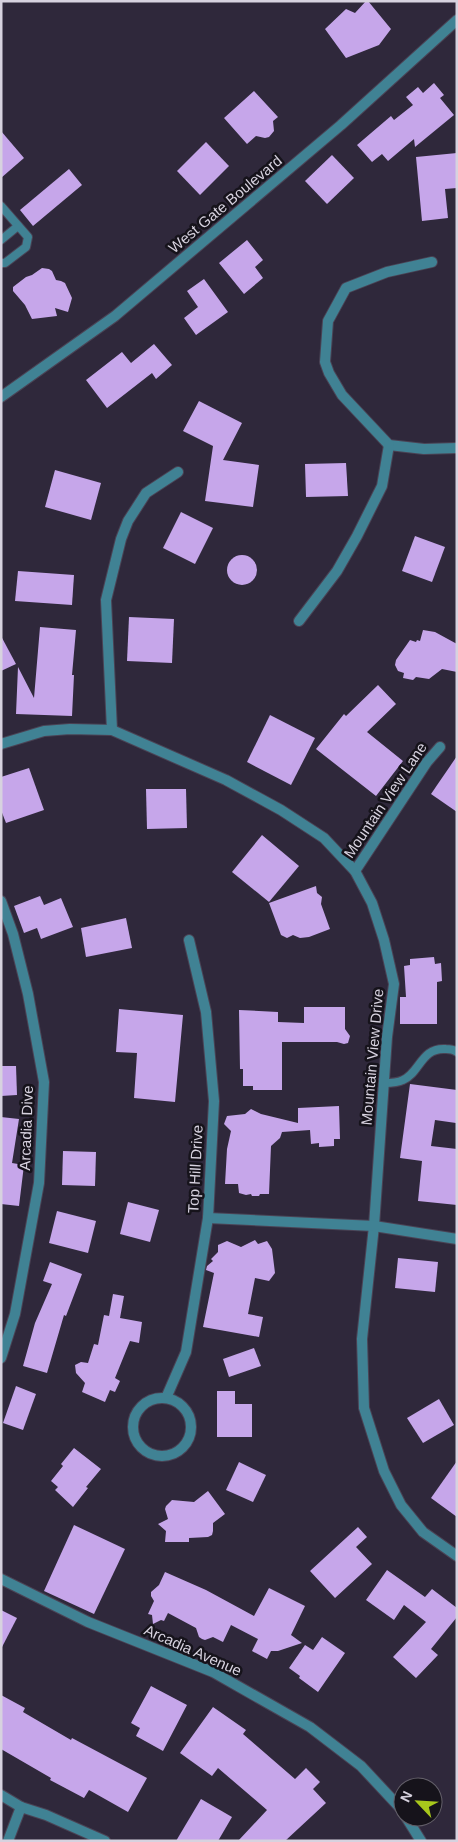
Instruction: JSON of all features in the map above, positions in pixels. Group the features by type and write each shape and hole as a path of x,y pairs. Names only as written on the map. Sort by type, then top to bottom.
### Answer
{"street":[{"name":"West Gate Boulevard","path":"1,397 115,316 341,125 457,20"},
{"path":"432,262 387,272 346,288 328,321 325,362 342,395 389,445 424,449 457,448"},
{"path":"299,621 338,571 357,536 382,486 389,445"},
{"path":"112,730 106,600 121,539 128,521 146,493 178,472"},
{"name":"Mountain View Drive","path":"1,744 44,731 70,729 112,730 226,780 281,810 324,838 355,871 372,903 384,940 394,984 384,1083 374,1226 362,1338 364,1408 384,1471 401,1505 423,1532 457,1556"},
{"name":"Mountain View Lane","path":"355,871 427,762 440,746"},
{"name":"Arcadia Dive","path":"1,901 14,934 28,994 44,1082 39,1183 15,1314 1,1358"},
{"name":"Top Hill Drive","path":"166,1398 186,1352 208,1218 214,1101 206,1012 190,940"},
{"path":"208,1218 374,1226 457,1239"},
{"path":"156,1398 166,1398 175,1400 183,1406 191,1423 191,1433 182,1449 164,1457 155,1456 146,1452 138,1445 134,1436 133,1422 139,1408 147,1401 156,1398"},
{"name":"Arcadia Avenue","path":"1,1579 88,1622 213,1672 310,1727 361,1766 393,1800"},
{"path":"1,1795 21,1807 46,1814 105,1841"},
{"path":"8,1841 21,1807"},
{"path":"412,1827 421,1841"}],"lane":[{"path":"1,206 28,237 26,247 6,263 1,264"},
{"path":"1,240 18,226"},
{"path":"384,1083 405,1080 427,1055 440,1048 453,1049 457,1052"}],"building":[{"path":"366,1 391,29 379,45 346,58 325,29 346,9 355,13"},
{"path":"434,83 444,95 440,98 454,115 415,147 414,139 388,161 382,154 372,162 357,145 391,116 394,120 413,105 406,97 418,87 423,93"},
{"path":"254,91 278,117 273,121 274,131 269,137 256,136 247,144 224,118"},
{"path":"1,131 24,158 1,178"},
{"path":"206,142 229,166 200,195 177,171"},
{"path":"457,153 457,188 445,189 448,218 422,221 416,157"},
{"path":"332,155 354,178 327,204 305,181"},
{"path":"69,169 82,185 33,226 20,210"},
{"path":"247,240 263,260 255,267 263,278 244,294 219,263"},
{"path":"42,268 49,269 56,280 65,283 72,298 68,312 55,308 57,316 32,319 25,305 13,291 13,287"},
{"path":"204,279 228,312 196,335 184,318 198,307 187,291"},
{"path":"154,344 172,365 156,379 152,373 107,408 86,380 122,352 131,363"},
{"path":"199,401 242,423 223,460 259,465 253,507 205,501 213,446 183,431"},
{"path":"346,463 348,496 306,497 305,464"},
{"path":"55,470 101,483 91,520 45,507"},
{"path":"181,512 213,528 195,564 163,548"},
{"path":"415,536 445,547 432,582 402,571"},
{"path":"242,555 248,556 256,564 256,576 248,584 242,585 236,584 228,576 227,570 228,564 236,556"},
{"path":"18,571 74,575 72,605 15,601"},
{"path":"129,617 174,619 172,663 127,661"},
{"path":"40,627 76,630 72,675 74,675 72,716 16,714 18,667 34,698"},
{"path":"423,630 435,632 457,644 457,672 442,669 429,679 416,677 413,680 403,678 404,673 398,671 395,665 396,660 410,640 420,641"},
{"path":"1,636 16,664 1,671"},
{"path":"378,685 396,704 367,732 403,761 376,796 316,749 344,714 346,716"},
{"path":"270,715 315,738 291,785 247,762"},
{"path":"457,756 457,812 431,794"},
{"path":"29,768 44,810 6,823 1,810 1,777"},
{"path":"146,789 186,789 187,828 147,829"},
{"path":"262,835 299,866 269,902 232,872"},
{"path":"316,886 317,893 322,897 321,904 330,929 309,937 300,938 293,935 287,938 281,935 269,903"},
{"path":"40,896 44,905 61,898 73,927 41,939 37,928 24,933 14,906"},
{"path":"126,918 132,948 86,957 81,928"},
{"path":"434,957 435,964 441,963 442,981 437,982 437,1024 400,1024 400,997 406,997 404,966 410,965 410,959"},
{"path":"304,1007 345,1007 345,1029 350,1036 348,1043 282,1042 282,1090 253,1090 253,1086 243,1086 243,1069 240,1069 239,1010 278,1012 278,1022 304,1023"},
{"path":"119,1009 183,1015 175,1102 134,1098 137,1053 116,1052"},
{"path":"1,1066 16,1066 17,1095 1,1096"},
{"path":"410,1084 457,1090 456,1123 435,1120 431,1146 457,1149 457,1205 418,1201 422,1161 400,1158"},
{"path":"339,1106 340,1139 334,1139 334,1146 319,1147 319,1143 311,1144 310,1130 282,1132 280,1138 271,1146 269,1194 260,1194 259,1196 246,1195 239,1193 238,1184 225,1184 227,1149 231,1131 224,1124 227,1116 245,1114 251,1109 261,1114 298,1123 298,1108"},
{"path":"1,1117 19,1119 12,1163 24,1165 19,1206 1,1204"},
{"path":"63,1151 96,1152 95,1186 62,1185"},
{"path":"128,1202 159,1210 150,1242 120,1234"},
{"path":"57,1211 96,1221 88,1253 49,1243"},
{"path":"255,1240 258,1244 267,1241 272,1249 275,1273 269,1281 255,1278 248,1314 263,1317 259,1337 203,1327 214,1273 206,1270 207,1266 213,1261 211,1259 218,1252 218,1245 227,1241 241,1247"},
{"path":"398,1258 438,1262 435,1292 395,1288"},
{"path":"50,1262 82,1274 66,1316 64,1315 47,1373 23,1366 35,1323 52,1284 43,1281"},
{"path":"113,1294 124,1296 120,1318 142,1322 139,1343 130,1341 115,1378 120,1381 115,1392 110,1390 105,1402 82,1392 85,1383 76,1373 75,1365 81,1362 88,1363 94,1344 98,1345 104,1315 109,1316"},
{"path":"254,1348 261,1366 229,1377 223,1359"},
{"path":"16,1386 36,1394 23,1430 3,1423"},
{"path":"217,1391 235,1391 235,1404 252,1404 252,1437 217,1437"},
{"path":"439,1399 454,1425 423,1443 407,1418"},
{"path":"74,1448 101,1469 73,1507 55,1490 58,1487 51,1481 63,1466 61,1464"},
{"path":"457,1461 457,1517 431,1498"},
{"path":"239,1462 266,1475 253,1502 226,1490"},
{"path":"208,1491 225,1514 213,1523 212,1535 189,1538 189,1542 165,1542 166,1531 158,1524 168,1519 166,1506 172,1500 194,1502"},
{"path":"74,1525 125,1549 94,1614 44,1591"},
{"path":"358,1527 367,1537 356,1547 372,1564 335,1598 310,1571"},
{"path":"387,1570 425,1597 432,1589 457,1608 457,1617 431,1649 438,1655 416,1678 393,1657 426,1622 404,1605 394,1620 366,1600"},
{"path":"165,1572 206,1590 254,1616 269,1588 305,1606 291,1635 302,1643 278,1651 271,1651 267,1659 252,1651 258,1639 231,1625 223,1642 213,1637 205,1640 202,1639 199,1637 196,1628 168,1613 164,1621 161,1620 153,1624 152,1615 148,1614 154,1601 151,1592 159,1585"},
{"path":"1,1610 17,1618 1,1649"},
{"path":"322,1637 345,1653 318,1692 289,1668 305,1645 313,1650"},
{"path":"151,1686 187,1705 163,1751 136,1736 140,1728 131,1723"},
{"path":"1,1695 25,1708 23,1712 71,1740 72,1738 147,1778 128,1812 89,1790 84,1798 50,1780 51,1778 1,1749"},
{"path":"213,1707 246,1730 243,1734 295,1779 306,1768 320,1782 313,1789 326,1803 285,1841 238,1841 267,1810 218,1768 212,1776 180,1753"},
{"path":"201,1799 232,1817 218,1841 176,1841"}]}
